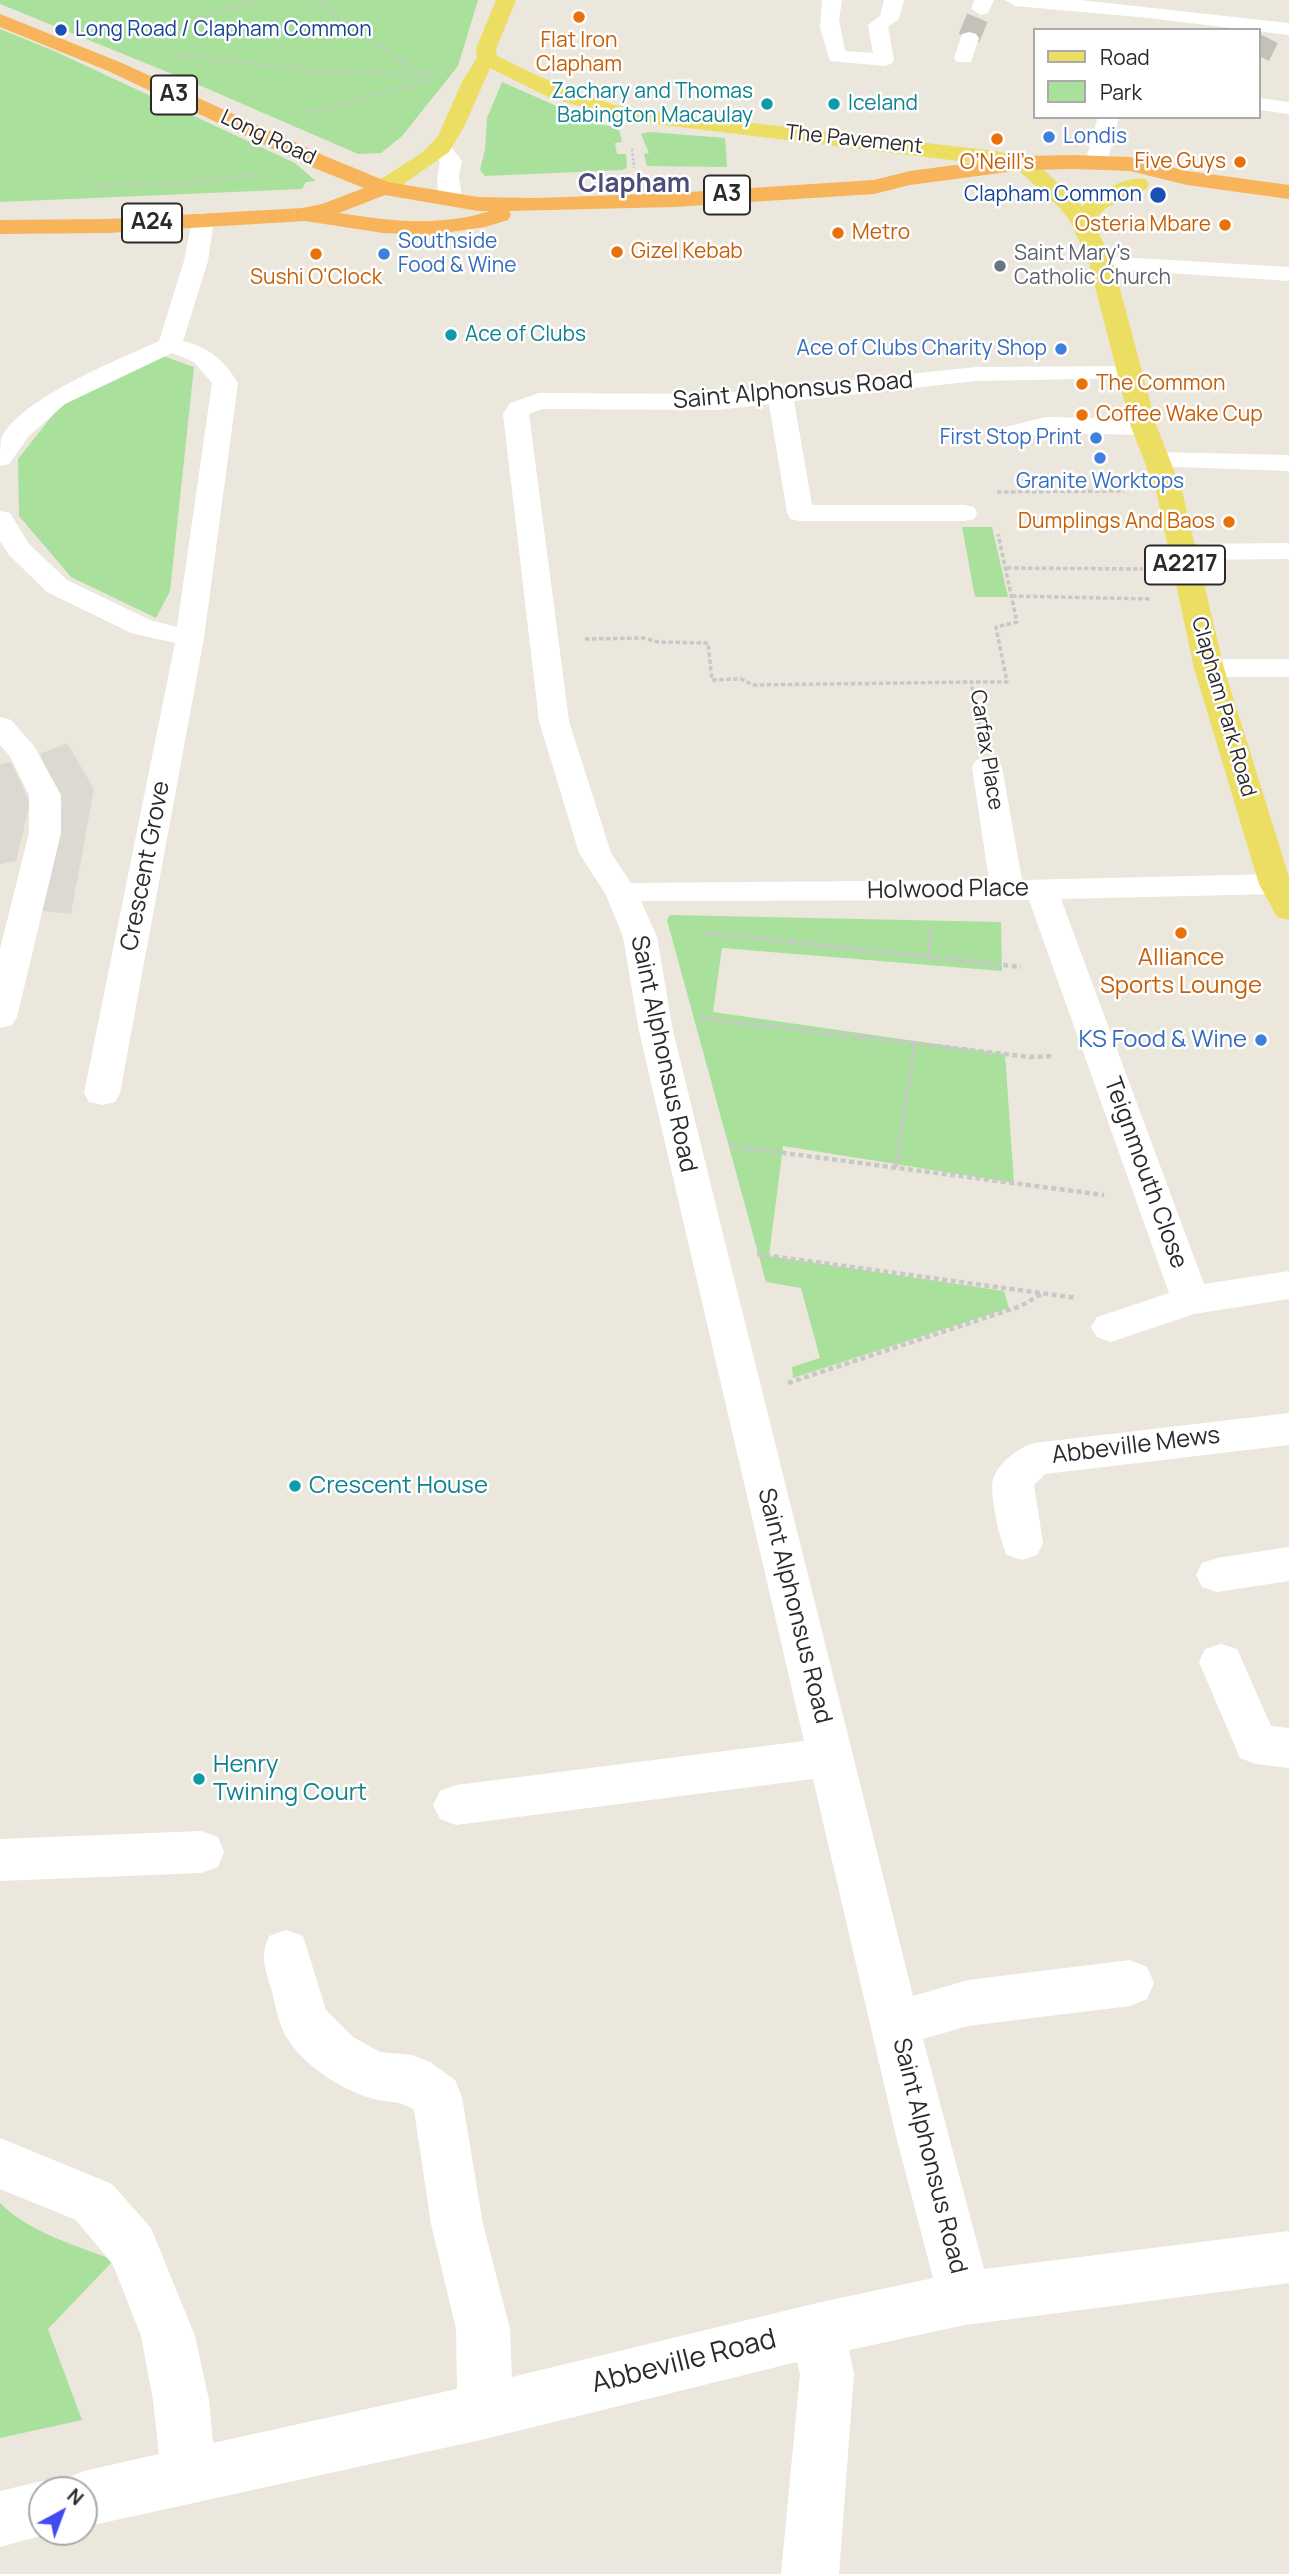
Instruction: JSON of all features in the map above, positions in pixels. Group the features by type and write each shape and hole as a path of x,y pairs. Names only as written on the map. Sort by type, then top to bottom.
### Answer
{"highway":[{"name":"Long Road","path":"0,20 115,67 383,188"},
{"name":"A3","path":"383,188 478,204 536,205 674,200 874,187 910,178 1023,163 1096,162 1129,164 1187,178 1289,192"},
{"name":"A3","path":"1013,187 1138,184 1187,178"},
{"name":"A3","path":"874,187 929,194 989,189"},
{"name":"A24","path":"0,228 303,215 328,210 383,188"},
{"name":"A24","path":"303,215 357,225 431,229 484,221 536,205"}],"main road":[{"path":"383,188 440,148 455,124 474,72 486,59 486,49 506,0"},
{"name":"The Pavement","path":"486,59 555,93 630,115 938,148 1023,163"},
{"name":"Clapham Park Road","path":"1023,163 1081,220 1101,263 1144,428 1168,491 1209,668 1282,897"},
{"path":"1081,220 1098,203 1138,184"}],"street":[{"path":"832,0 829,6 837,57"},
{"path":"813,56 878,59 878,25 872,18 878,0"},
{"path":"878,25 889,19 894,0"},
{"path":"1015,0 1254,28"},
{"path":"1261,104 1289,108"},
{"path":"1096,162 1108,119"},
{"path":"440,148 450,161 451,200"},
{"path":"0,458 20,431 56,399 170,345 196,261 203,220"},
{"path":"1101,263 1289,274"},
{"name":"Crescent Grove","path":"102,1093 191,638 225,383 215,365 200,353 170,345"},
{"name":"Saint Alphonsus Road","path":"965,2298 895,2024 662,1059 640,937 622,895 595,853 554,721 516,414 519,408 539,401 718,402 976,374 1128,373"},
{"path":"780,396 800,513 964,513"},
{"path":"1002,435 1030,431 1046,425 1144,428"},
{"path":"1158,460 1289,463"},
{"path":"0,519 19,549 57,586 141,626 191,638"},
{"path":"1184,560 1289,551"},
{"path":"1209,668 1289,668"},
{"path":"0,726 23,752 45,795 45,833 0,1017"},
{"name":"Carfax Place","path":"987,767 1024,890"},
{"name":"Holwood Place","path":"622,895 641,891 1024,890 1282,897"},
{"name":"Teignmouth Close","path":"1024,890 1072,971 1191,1300"},
{"name":"Teignmouth Close","path":"1111,1327 1191,1300 1289,1284"},
{"name":"Abbeville Mews","path":"1022,1543 1013,1481 1034,1459 1289,1429"},
{"path":"1217,1575 1289,1564"},
{"path":"1222,1662 1256,1744 1289,1748"},
{"path":"456,1805 830,1757"},
{"path":"0,1860 201,1852"},
{"path":"286,1952 305,2023 335,2054 374,2075 412,2080 437,2097 457,2224 483,2329 485,2411"},
{"path":"895,2024 968,2004 1130,1983"},
{"path":"0,2163 94,2202 132,2247 168,2336 181,2400 189,2474"},
{"name":"Abbeville Road","path":"98,2496 485,2411 817,2330 965,2298 1289,2257"},
{"path":"810,2574 827,2374 817,2330"},
{"path":"0,2519 28,2512"}],"path":[{"path":"139,39 258,0"},
{"path":"316,0 413,69 442,77"},
{"path":"169,54 312,71 442,77"},
{"path":"296,115 442,77"},
{"path":"89,187 264,175"},
{"path":"964,513 980,492 1168,491"},
{"name":"Carfax Place","path":"964,513 995,524 1017,622 996,627 1007,682 971,682 987,767"},
{"path":"1007,568 1184,560"},
{"path":"1012,596 1193,599"},
{"path":"573,639 643,638 658,642 708,643 712,680 741,679 753,685 971,682"},
{"path":"700,932 1072,971"},
{"path":"695,1018 1030,1057 1055,1056 1100,1048"},
{"path":"896,1167 915,1043"},
{"path":"729,1146 1155,1202"},
{"path":"751,1253 1081,1299 1111,1327"},
{"path":"785,1384 1021,1306 1044,1293"}],"green space":[{"path":"0,0 478,0 458,66 402,136 381,153 358,154 192,82 0,4"},
{"path":"0,29 54,51 295,163 316,181 306,182 302,189 0,202"},
{"path":"502,82 588,120 619,129 622,142 615,143 617,154 626,154 627,168 485,176 480,170 485,150 487,118"},
{"path":"649,132 725,138 727,167 647,166 644,154 649,153 641,134"},
{"path":"163,356 194,367 170,591 156,618 71,577 19,516 18,459 60,406"},
{"path":"962,527 992,527 1008,597 975,597"},
{"path":"670,915 1001,922 1002,971 722,948 713,1012 1005,1054 1014,1183 783,1146 769,1256 1004,1291 1009,1308 793,1378 792,1367 820,1358 801,1288 766,1282 667,920"},
{"path":"0,2203 39,2230 114,2260 48,2329 82,2420 0,2438"}],"shaded area":[{"path":"67,743 94,789 71,914 37,910 62,804 40,754"},
{"path":"11,762 30,803 16,861 0,864 0,764"}],"tunnel":[{"path":"969,38 981,9"},
{"path":"1261,52 1268,38"}],"place":[{"name":"Flat Iron Clapham","path":"579,17"},
{"name":"Long Road / Clapham Common","path":"61,30"},
{"name":"Zachary and Thomas Babington Macaulay","path":"767,104"},
{"name":"Iceland","path":"834,104"},
{"name":"Londis","path":"1049,137"},
{"name":"O’Neill’s","path":"997,139"},
{"name":"Five Guys","path":"1240,162"},
{"name":"Clapham Common","path":"1158,195"},
{"name":"Osteria Mbare","path":"1225,225"},
{"name":"Metro","path":"838,233"},
{"name":"Gizel Kebab","path":"617,252"},
{"name":"Sushi O'Clock","path":"316,254"},
{"name":"Southside Food & Wine","path":"384,254"},
{"name":"Saint Mary's Catholic Church","path":"1000,266"},
{"name":"Ace of Clubs","path":"451,335"},
{"name":"Ace of Clubs Charity Shop","path":"1061,349"},
{"name":"The Common","path":"1082,384"},
{"name":"Coffee Wake Cup","path":"1082,415"},
{"name":"First Stop Print","path":"1096,438"},
{"name":"Granite Worktops","path":"1100,458"},
{"name":"Dumplings And Baos","path":"1229,522"},
{"name":"Alliance Sports Lounge","path":"1181,933"},
{"name":"KS Food & Wine","path":"1261,1040"},
{"name":"Crescent House","path":"295,1486"},
{"name":"Henry Twining Court","path":"199,1779"}],"district":[{"name":"Clapham","path":"634,185"}]}
